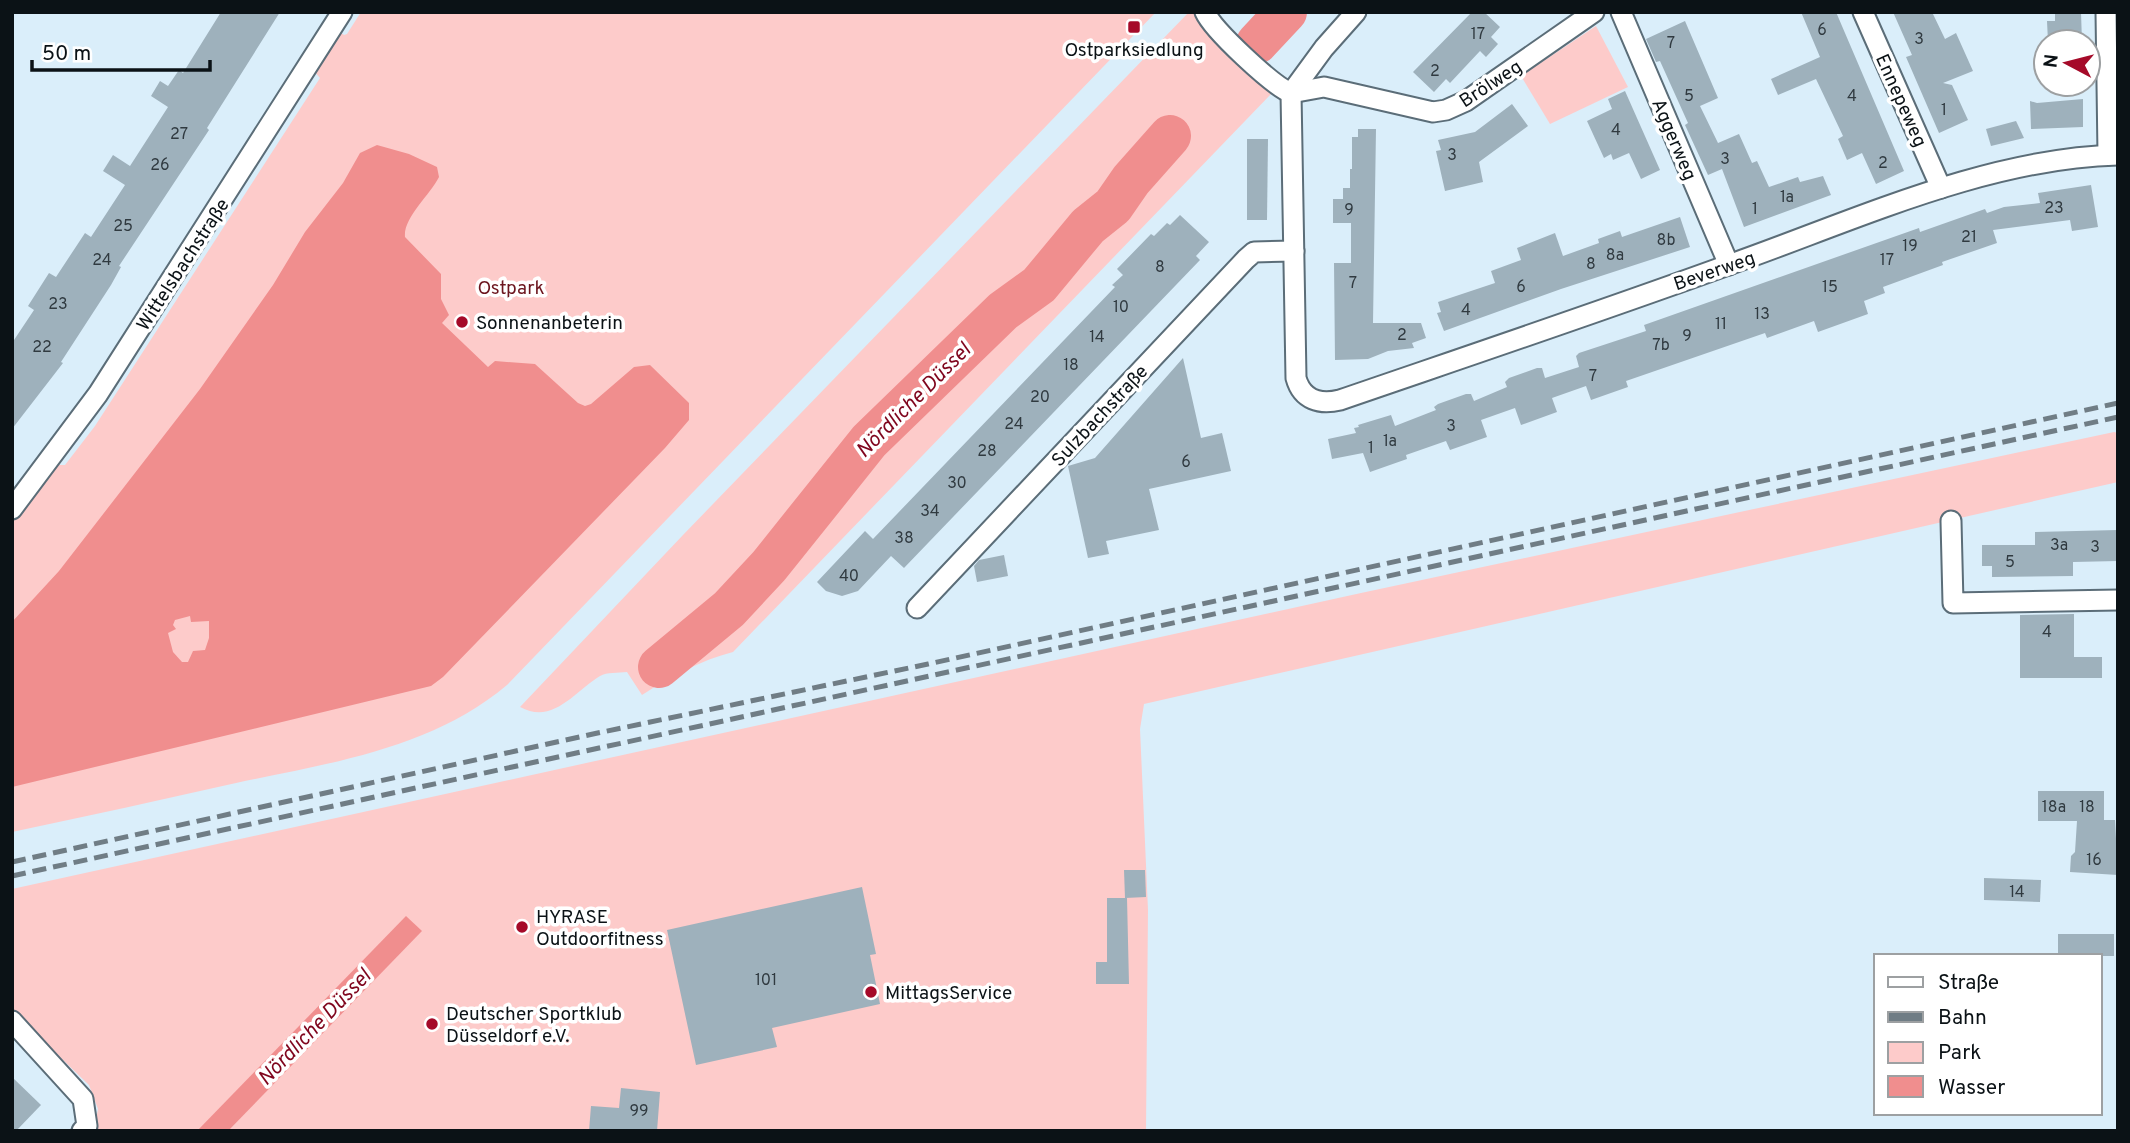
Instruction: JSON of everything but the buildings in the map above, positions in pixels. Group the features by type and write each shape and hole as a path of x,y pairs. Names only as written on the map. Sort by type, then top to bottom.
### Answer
{"street":[{"name":"Wittelsbachstraße","path":"16,497 98,394 342,12"},
{"path":"1205,12 1210,23 1236,48 1282,90 1291,93"},
{"path":"1294,251 1291,93 1324,48 1356,12"},
{"name":"Brölweg","path":"1291,93 1324,87 1417,110 1446,110 1466,101 1594,12"},
{"name":"Aggerweg","path":"1621,12 1729,265"},
{"name":"Ennepeweg","path":"1863,12 1941,188"},
{"path":"2106,12 2113,155"},
{"name":"Beverweg","path":"1294,251 1296,379 1302,393 1315,401 1340,400 1941,188 2043,163 2113,155"},
{"name":"Sulzbachstraße","path":"917,608 1246,259 1254,252 1294,251"},
{"path":"1951,521 1953,603 2118,600"},
{"path":"12,1021 83,1098 84,1128"}],"green space":[{"name":"Ostpark","path":"361,12 1156,12 507,685 477,707 413,739 343,760 12,832 12,520 56,465 65,465 95,426 320,78 313,70 338,31 347,34"},
{"path":"1189,12 1199,14 1211,37 1273,92 733,652 686,670 642,695 627,672 613,673 600,676 553,709 543,712 520,707 683,535"},
{"path":"1596,26 1628,87 1550,124 1521,76"},
{"path":"2118,433 2118,482 1144,704 1140,729 1148,910 1146,1131 94,1131 98,1109 89,1085 12,1011 12,889 1361,593"}],"water":[{"path":"1274,12 1304,12 1267,49 1250,35"},
{"path":"377,145 409,154 437,167 439,177 408,222 405,237 441,274 441,299 449,315 442,323 488,367 495,361 535,364 578,403 585,406 591,404 634,367 650,365 689,403 689,420 443,677 431,686 12,787 12,622 59,571 200,389 273,285 305,232 343,183 360,153","holes":["190,616 191,622 209,621 209,638 205,650 193,651 188,662 182,662 173,652 168,633 176,629 173,625 175,620"]},
{"path":"406,916 422,931 228,1131 197,1131"}],"waterway":[{"name":"Nördliche Düssel","path":"1257,43 1286,12"},
{"name":"Nördliche Düssel","path":"659,667 729,609 769,566 869,441 1003,311 1039,285 1088,226 1113,206 1131,180 1170,136"}],"railway":[{"path":"12,862 2118,403"},
{"path":"12,876 2118,417"}],"place":[{"name":"Ostparksiedlung","path":"1134,27"},
{"name":"Sonnenanbeterin","path":"462,322"},
{"name":"HYRASE Outdoorfitness","path":"522,927"},
{"name":"MittagsService","path":"871,992"},
{"name":"Deutscher Sportklub Düsseldorf e.V.","path":"432,1024"}]}
